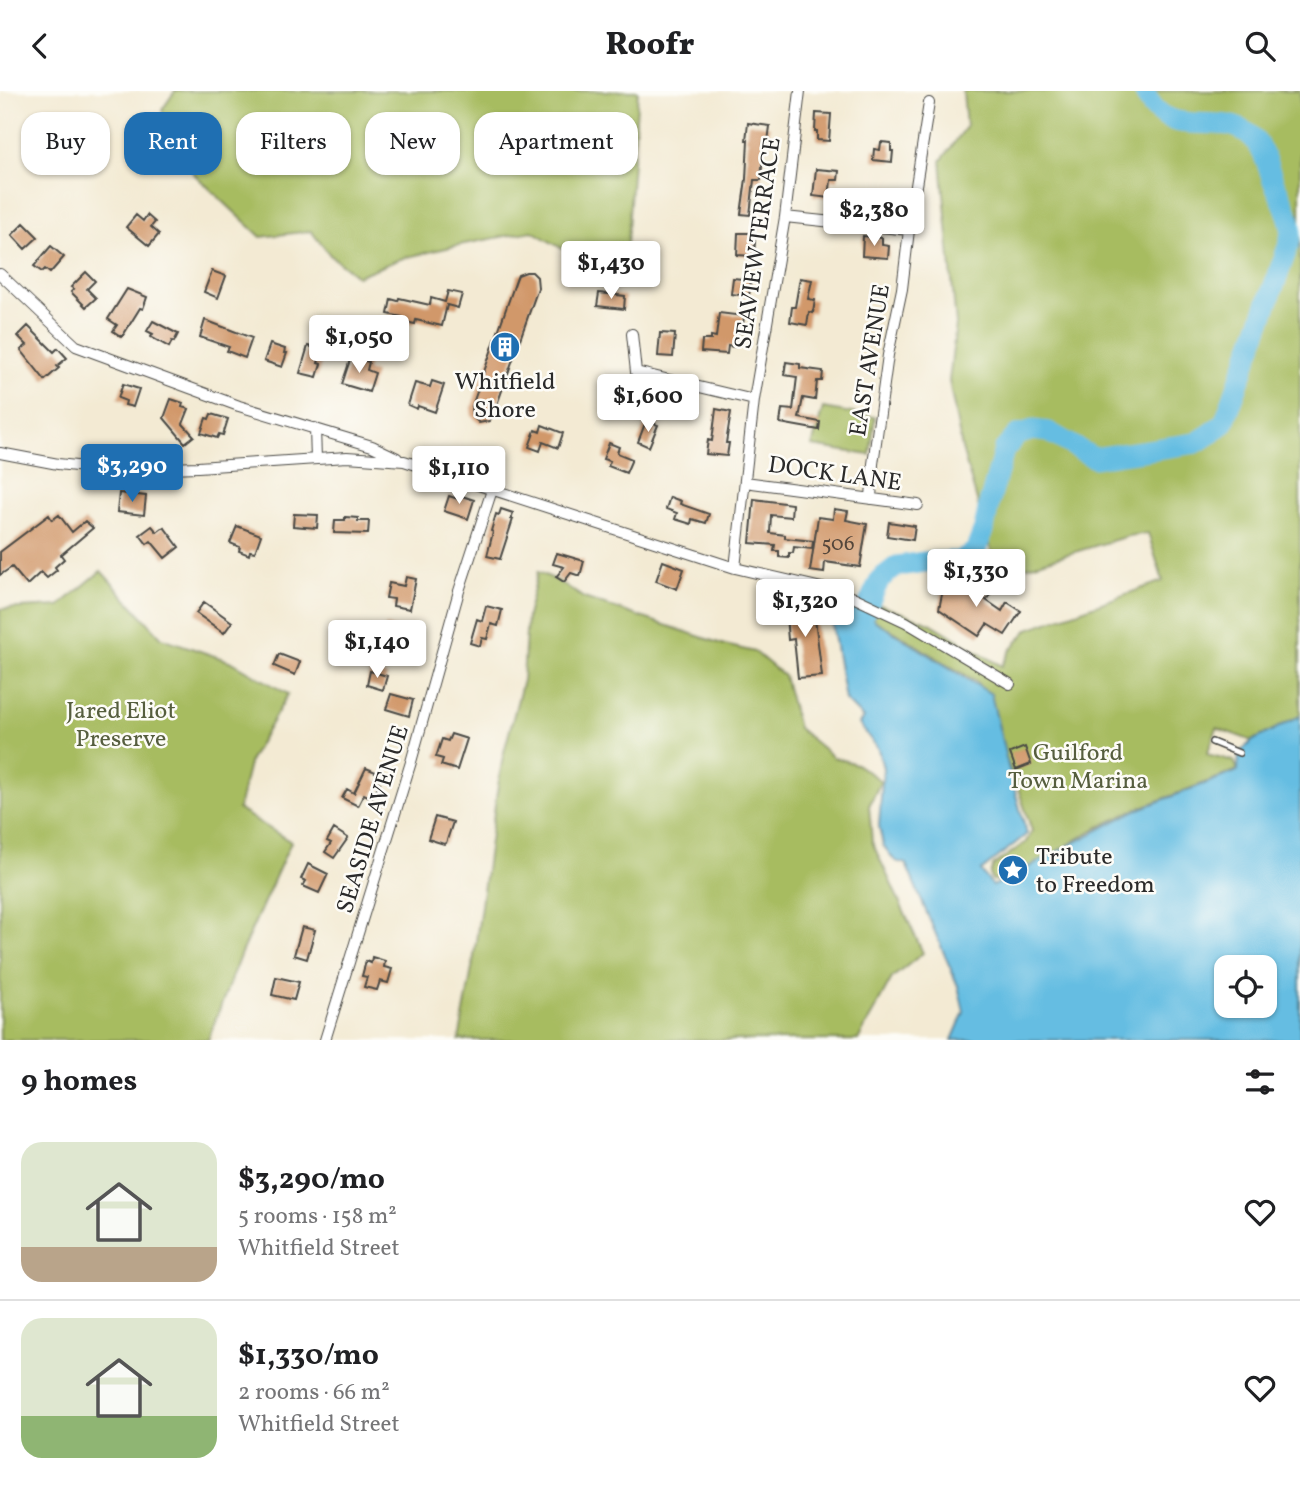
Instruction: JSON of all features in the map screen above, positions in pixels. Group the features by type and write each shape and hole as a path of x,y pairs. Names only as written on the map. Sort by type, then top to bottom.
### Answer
{"street":[{"name":"SEAVIEW TERRACE","path":"735,568 754,400 785,217 800,91"},
{"name":"EAST AVENUE","path":"871,499 873,464 888,355 902,289 929,103"},
{"path":"785,217 909,230"},
{"path":"0,274 76,346 239,406 372,446 404,461 492,490 735,568 855,598 940,641 1010,684"},
{"path":"632,334 636,372 754,400"},
{"path":"315,428 316,459"},
{"path":"0,453 58,464 112,470 347,457 404,461"},
{"name":"DOCK LANE","path":"745,482 918,505"},
{"name":"SEASIDE AVENUE","path":"326,1040 438,673 459,591 492,490"}],"lane":[{"path":"1212,742 1239,753"}],"green space":[{"path":"175,91 638,91 636,112 474,112 474,175 632,175 624,285 532,231 403,258 357,276 330,255 311,231 261,237 195,175 222,175 222,112 162,110"},
{"name":"Guilford Town Marina","path":"963,91 1300,91 1300,716 1252,741 1217,728 1207,754 1234,761 1238,770 1132,811 1093,830 1007,881 992,880 990,874 993,866 1026,842 1032,831 1018,788 989,720 983,691 976,681 873,620 880,605 930,623 1002,666 1028,629 1163,581 1148,533 1128,536 1015,570 996,567 962,449 949,381 956,324 941,161 966,127"},
{"path":"823,408 875,417 870,455 812,446"},
{"name":"Jared Eliot Preserve","path":"101,571 162,638 232,662 288,694 250,760 238,809 291,842 241,953 208,1040 0,1040 0,609 59,606"},
{"path":"538,572 584,598 725,645 755,652 784,676 798,728 833,757 856,764 881,781 869,806 872,842 923,953 892,978 858,1040 459,1040 503,756 523,680 527,616"}],"water":[{"path":"829,605 864,614 991,694 1027,834 981,871 993,886 1134,811 1238,771 1239,753 1252,741 1300,716 1300,1040 952,1040 964,1012 958,986 906,864 895,861 883,845 879,826 883,768 878,749 859,724 863,718 845,700"}],"building":[{"path":"816,113 831,114 829,141 817,140"},
{"path":"748,123 770,126 768,142 764,141 761,180 754,180 750,215 741,214 746,179"},
{"path":"881,142 891,143 892,162 873,160 874,149 880,150"},
{"path":"816,169 839,171 838,180 831,180 829,198 813,196"},
{"path":"136,215 143,221 147,215 155,222 151,227 159,234 149,246 126,227"},
{"path":"24,223 38,237 25,249 12,235"},
{"path":"738,233 751,233 750,240 755,241 754,256 737,255"},
{"path":"863,236 882,238 882,245 889,246 888,258 862,256"},
{"path":"51,246 64,257 50,273 45,269 42,272 34,266"},
{"path":"212,271 226,276 218,298 204,292"},
{"path":"86,272 95,281 87,289 96,298 86,307 71,292 74,289 71,287"},
{"name":"Whitfield Shore","path":"532,272 537,277 538,288 493,416 489,421 479,423 472,416 471,409 518,275"},
{"path":"733,278 751,280 749,296 731,294"},
{"path":"800,278 812,280 808,299 815,300 807,325 790,322"},
{"path":"127,289 147,297 143,309 140,308 122,337 113,331 117,325 108,319"},
{"path":"448,291 462,294 458,308 447,305 442,326 416,320 415,324 401,321 402,317 388,314 391,299 398,301 399,298 430,305 431,298 445,302"},
{"path":"599,293 625,296 624,309 597,306"},
{"path":"719,313 744,316 742,333 737,332 735,347 728,346 727,354 701,352 702,340 716,337"},
{"path":"205,320 252,338 245,358 227,351 229,347 200,337"},
{"path":"153,321 178,334 169,347 151,337 153,334 147,331"},
{"path":"28,326 54,352 58,348 67,358 45,380 21,350 27,345 18,336"},
{"path":"660,333 675,334 673,357 658,356"},
{"path":"270,344 285,349 284,353 287,353 282,367 264,361"},
{"path":"308,346 322,350 317,377 300,373"},
{"path":"351,357 369,362 367,370 375,373 369,392 342,384"},
{"path":"786,362 800,364 800,368 823,371 822,381 817,381 815,400 803,398 799,418 820,422 819,430 780,423 782,409 793,410 797,377 784,375"},
{"path":"432,381 444,385 435,412 408,405 415,383 430,387"},
{"path":"123,384 139,389 133,407 125,405 126,401 118,398"},
{"path":"171,399 183,403 182,407 189,409 183,424 194,436 185,443 164,418"},
{"path":"716,409 731,412 726,443 729,443 727,456 706,454 708,440 712,441"},
{"path":"211,414 228,419 223,435 219,434 217,438 201,433 206,418 209,419"},
{"path":"646,421 658,425 649,447 638,442"},
{"path":"542,425 563,433 558,448 543,442 540,451 529,447 535,430 540,432"},
{"path":"609,443 619,447 617,453 632,459 626,473 608,466 610,461 603,459"},
{"path":"119,493 146,496 144,515 117,512"},
{"path":"459,495 474,500 468,519 444,511 449,496 458,499"},
{"path":"670,497 681,501 680,504 709,514 706,523 692,519 691,524 675,519 677,513 666,509"},
{"path":"754,499 792,504 791,517 771,515 770,533 785,535 785,538 813,541 812,549 794,547 789,558 779,557 779,551 774,551 775,545 750,543"},
{"path":"501,509 513,513 513,519 500,559 487,556 496,514 499,515"},
{"path":"834,509 848,511 846,520 867,524 860,567 825,562 824,573 810,571 818,517 833,519"},
{"path":"294,514 318,515 317,528 293,526"},
{"path":"49,515 52,520 59,515 72,532 85,521 93,528 61,555 64,559 55,567 57,570 47,578 41,572 27,585 12,567 0,575 0,552"},
{"path":"345,517 369,521 368,534 334,533 335,520 345,520"},
{"path":"889,522 915,526 913,540 887,536"},
{"path":"152,526 157,532 164,527 179,547 165,558 151,541 147,544 140,535"},
{"path":"237,526 261,535 255,552 250,551 249,555 230,543"},
{"path":"557,553 584,561 580,576 571,573 564,582 556,577 564,567 553,564"},
{"path":"663,561 684,569 677,589 656,581"},
{"path":"406,577 416,579 410,609 393,606 394,599 386,598 389,583 404,586"},
{"path":"970,581 990,595 986,600 1002,611 1007,602 1021,611 1005,635 987,624 979,636 939,609 943,589"},
{"path":"794,600 819,608 815,619 822,676 798,678 794,639 788,640 786,615"},
{"path":"204,602 232,622 224,633 196,613"},
{"path":"486,606 502,610 498,626 491,624 487,639 482,638 480,646 470,643 477,619 482,621"},
{"path":"386,625 404,631 396,660 380,656"},
{"path":"279,654 300,662 295,675 274,666"},
{"path":"370,671 387,676 383,690 367,685"},
{"path":"391,694 413,700 409,716 386,709"},
{"path":"451,734 467,739 457,770 441,765 443,759 436,757 442,739 448,741"},
{"path":"1025,747 1031,764 1016,770 1010,753"},
{"path":"366,768 378,773 374,780 380,783 372,798 364,794 358,806 342,798 347,789 354,793"},
{"path":"435,817 453,822 444,844 428,839"},
{"path":"334,829 348,838 334,858 325,852 331,843 327,841"},
{"path":"308,864 328,874 319,893 303,886 306,881 301,879"},
{"path":"302,927 315,930 307,959 294,955"},
{"path":"372,957 385,961 384,967 392,969 388,983 380,981 377,990 364,987 367,977 362,976 366,961 371,963"},
{"path":"276,977 299,982 294,1000 272,995"}],"waterway":[{"path":"864,614 880,579 897,566 959,561 975,552 984,529 1004,450 1017,435 1033,430 1049,432 1094,458 1196,443 1224,423 1289,244 1290,223 1262,152 1245,131 1230,125 1183,122 1168,118 1155,108 1144,91"}],"place":[{"name":"Whitfield Shore","path":"505,347"},
{"name":"Tribute to Freedom","path":"1013,870"}]}
